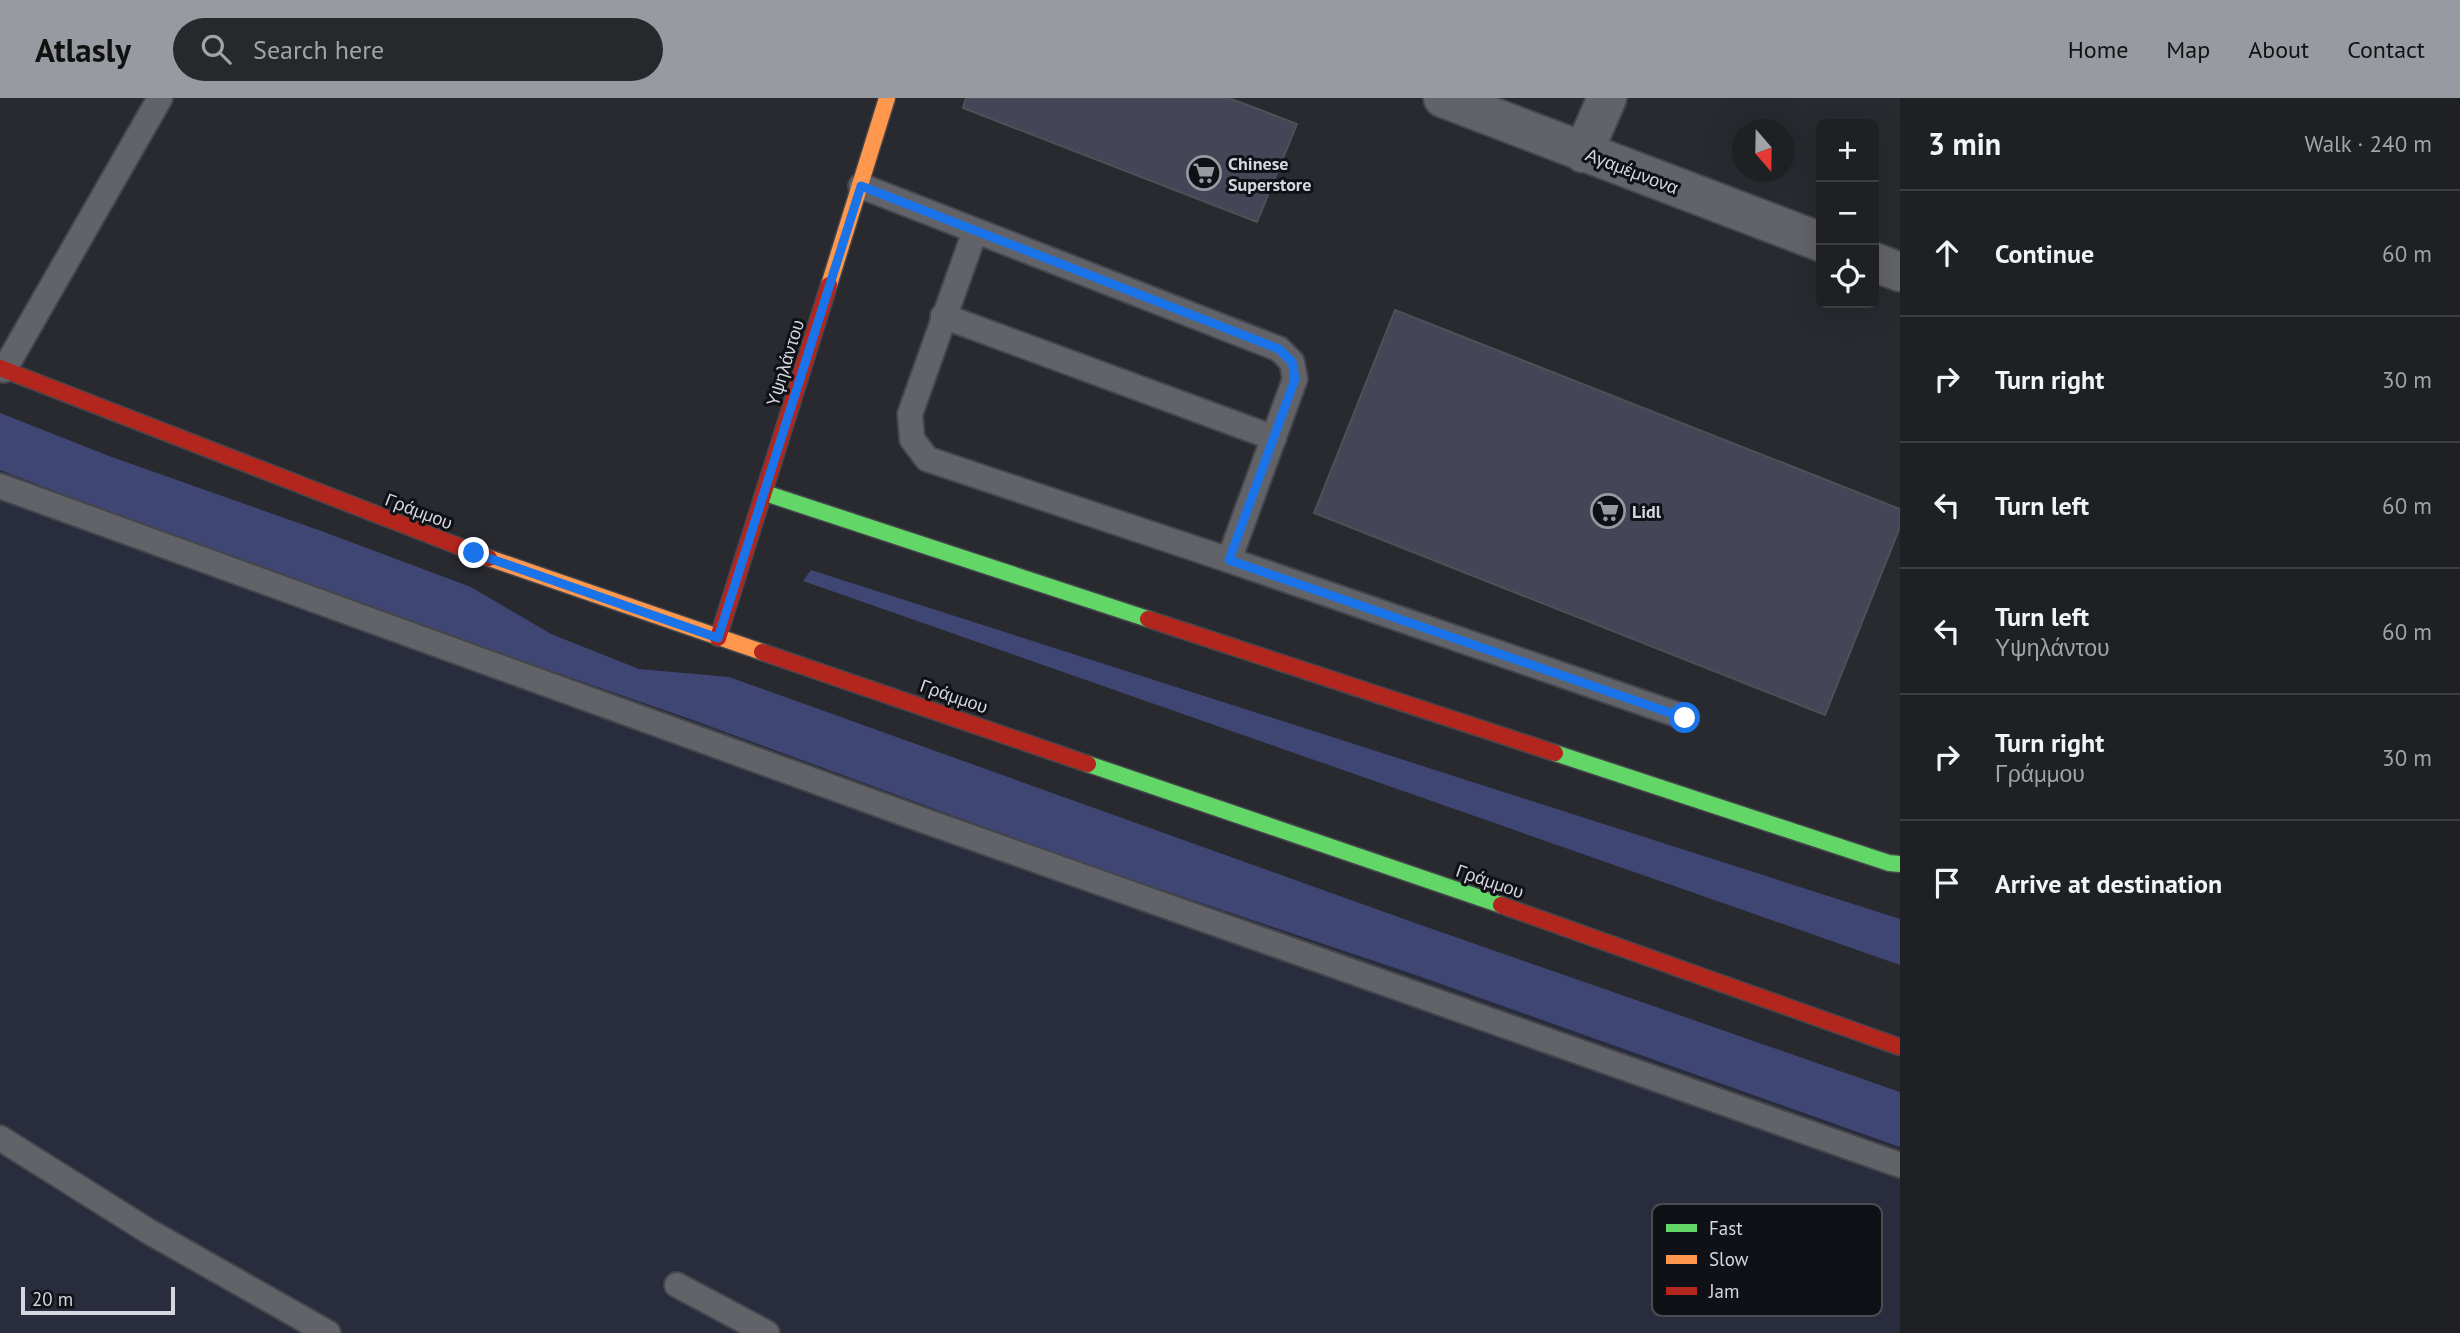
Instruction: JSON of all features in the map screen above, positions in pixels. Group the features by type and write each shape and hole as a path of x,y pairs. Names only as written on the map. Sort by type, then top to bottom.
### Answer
{"main road":[{"name":"Υψηλάντου","path":"718,638 887,98"},
{"name":"Γράμμου","path":"2,369 474,553 1450,887 1900,1046"},
{"path":"765,493 1849,850 1900,864"}],"street":[{"name":"Αγαμέμνονα","path":"1443,98 1816,240"},
{"path":"1583,153 1607,98"},
{"path":"1879,264 1900,272"}],"lane":[{"path":"2,369 160,98"},
{"path":"861,186 1279,349 1292,362 1295,379 1229,560"},
{"path":"975,231 910,414 912,439 927,459 1685,718"},
{"path":"943,316 1275,438"},
{"path":"0,486 927,821 1900,1165"},
{"path":"0,1138 148,1231 328,1333"},
{"path":"677,1285 767,1333"}],"shaded area":[{"path":"0,413 109,456 471,587 551,634 639,669 729,677 1418,924 1900,1092 1900,1147 1410,973 1085,864 690,719 289,580 18,477 0,470"},
{"path":"0,470 289,580 690,719 1085,864 1410,973 1900,1147 1900,1333 0,1333"},
{"path":"811,570 1900,919 1900,965 803,581"}],"building":[{"name":"Chinese Superstore","path":"966,98 1229,98 1297,124 1257,222 963,108"},
{"name":"Lidl","path":"1395,310 1900,509 1900,527 1825,715 1314,513"}],"traffic: fast":[{"path":"765,493 1148,619"},
{"path":"1555,753 1889,863 1900,864"},
{"path":"1088,764 1501,905"}],"traffic: slow":[{"path":"829,285 887,98"},
{"path":"489,558 762,652"}],"traffic: jam":[{"path":"718,638 829,285"},
{"path":"0,368 489,558"},
{"path":"1148,619 1555,753"},
{"path":"762,652 1088,764"},
{"path":"1501,905 1900,1047"}],"place":[{"name":"Chinese Superstore","path":"1204,173"},
{"name":"Lidl","path":"1608,511"}],"route":[{"path":"474,553 718,638 861,186 1279,349 1292,362 1295,379 1229,560 1685,718"}]}
